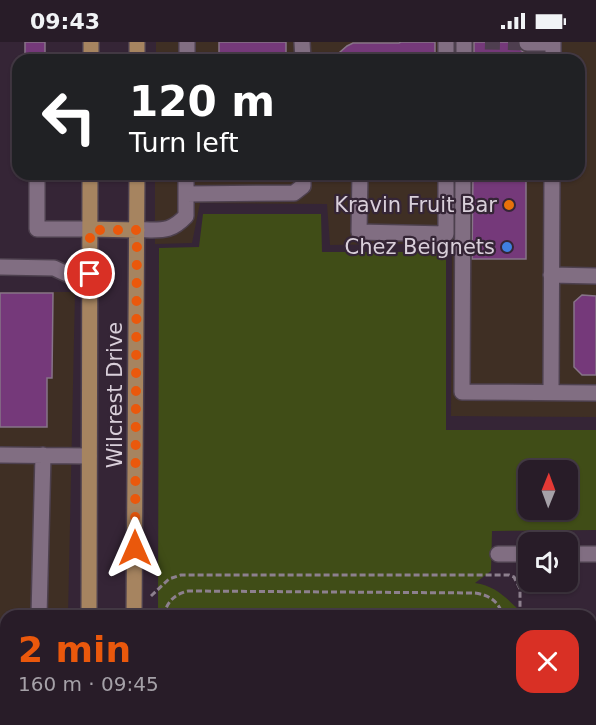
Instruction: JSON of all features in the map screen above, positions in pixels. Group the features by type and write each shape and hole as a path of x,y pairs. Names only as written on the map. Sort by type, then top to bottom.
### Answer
{"main road":[{"name":"Wilcrest Drive","path":"89,610 90,180"},
{"name":"Wilcrest Drive","path":"135,610 137,180"},
{"path":"90,230 137,230"}],"street":[{"path":"527,43 553,43"},
{"path":"37,180 37,229 90,230"},
{"path":"137,230 170,229 186,216 186,180"},
{"path":"186,194 294,192 303,186 303,180"},
{"path":"360,180 359,232 446,234 446,180"},
{"path":"463,180 462,392 596,393"},
{"path":"551,392 552,180"},
{"path":"0,267 54,268 69,275 90,274"},
{"path":"551,275 596,276"},
{"path":"0,455 89,456"},
{"path":"39,610 43,455"},
{"path":"498,554 518,554"},
{"path":"578,554 596,554"}],"path":[{"path":"150,597 169,579 181,575 509,575 514,577 520,589 520,610"},
{"path":"165,610 170,601 181,592 188,591 475,593 482,594 495,602 501,610"}],"shaded area":[{"path":"156,42 596,42 596,417 451,416 452,243 330,245 327,204 200,203 192,243 155,244 155,180 585,180 585,54 156,54"},
{"path":"0,292 75,292 68,610 0,610"}],"green space":[{"path":"203,214 321,214 322,252 446,252 446,430 596,430 596,530 492,531 491,571 475,583 494,589 519,610 158,610 159,248 199,247"}],"building":[{"path":"25,42 45,42 45,54 25,54"},
{"path":"219,42 286,42 286,54 219,54"},
{"path":"435,42 435,54 338,54 353,43"},
{"path":"474,42 517,42 519,48 527,53 527,54 474,54"},
{"path":"473,180 526,180 526,259 472,259"},
{"path":"0,293 53,293 52,378 47,378 47,427 0,427"},
{"path":"582,295 596,296 596,375 582,375 574,367 574,302"}],"tunnel":[{"path":"485,42 527,43"}],"place":[{"name":"Kravin Fruit Bar","path":"509,205"},
{"name":"Chez Beignets","path":"507,247"}],"route":[{"path":"90,274 90,230 137,230 135,548"}]}
